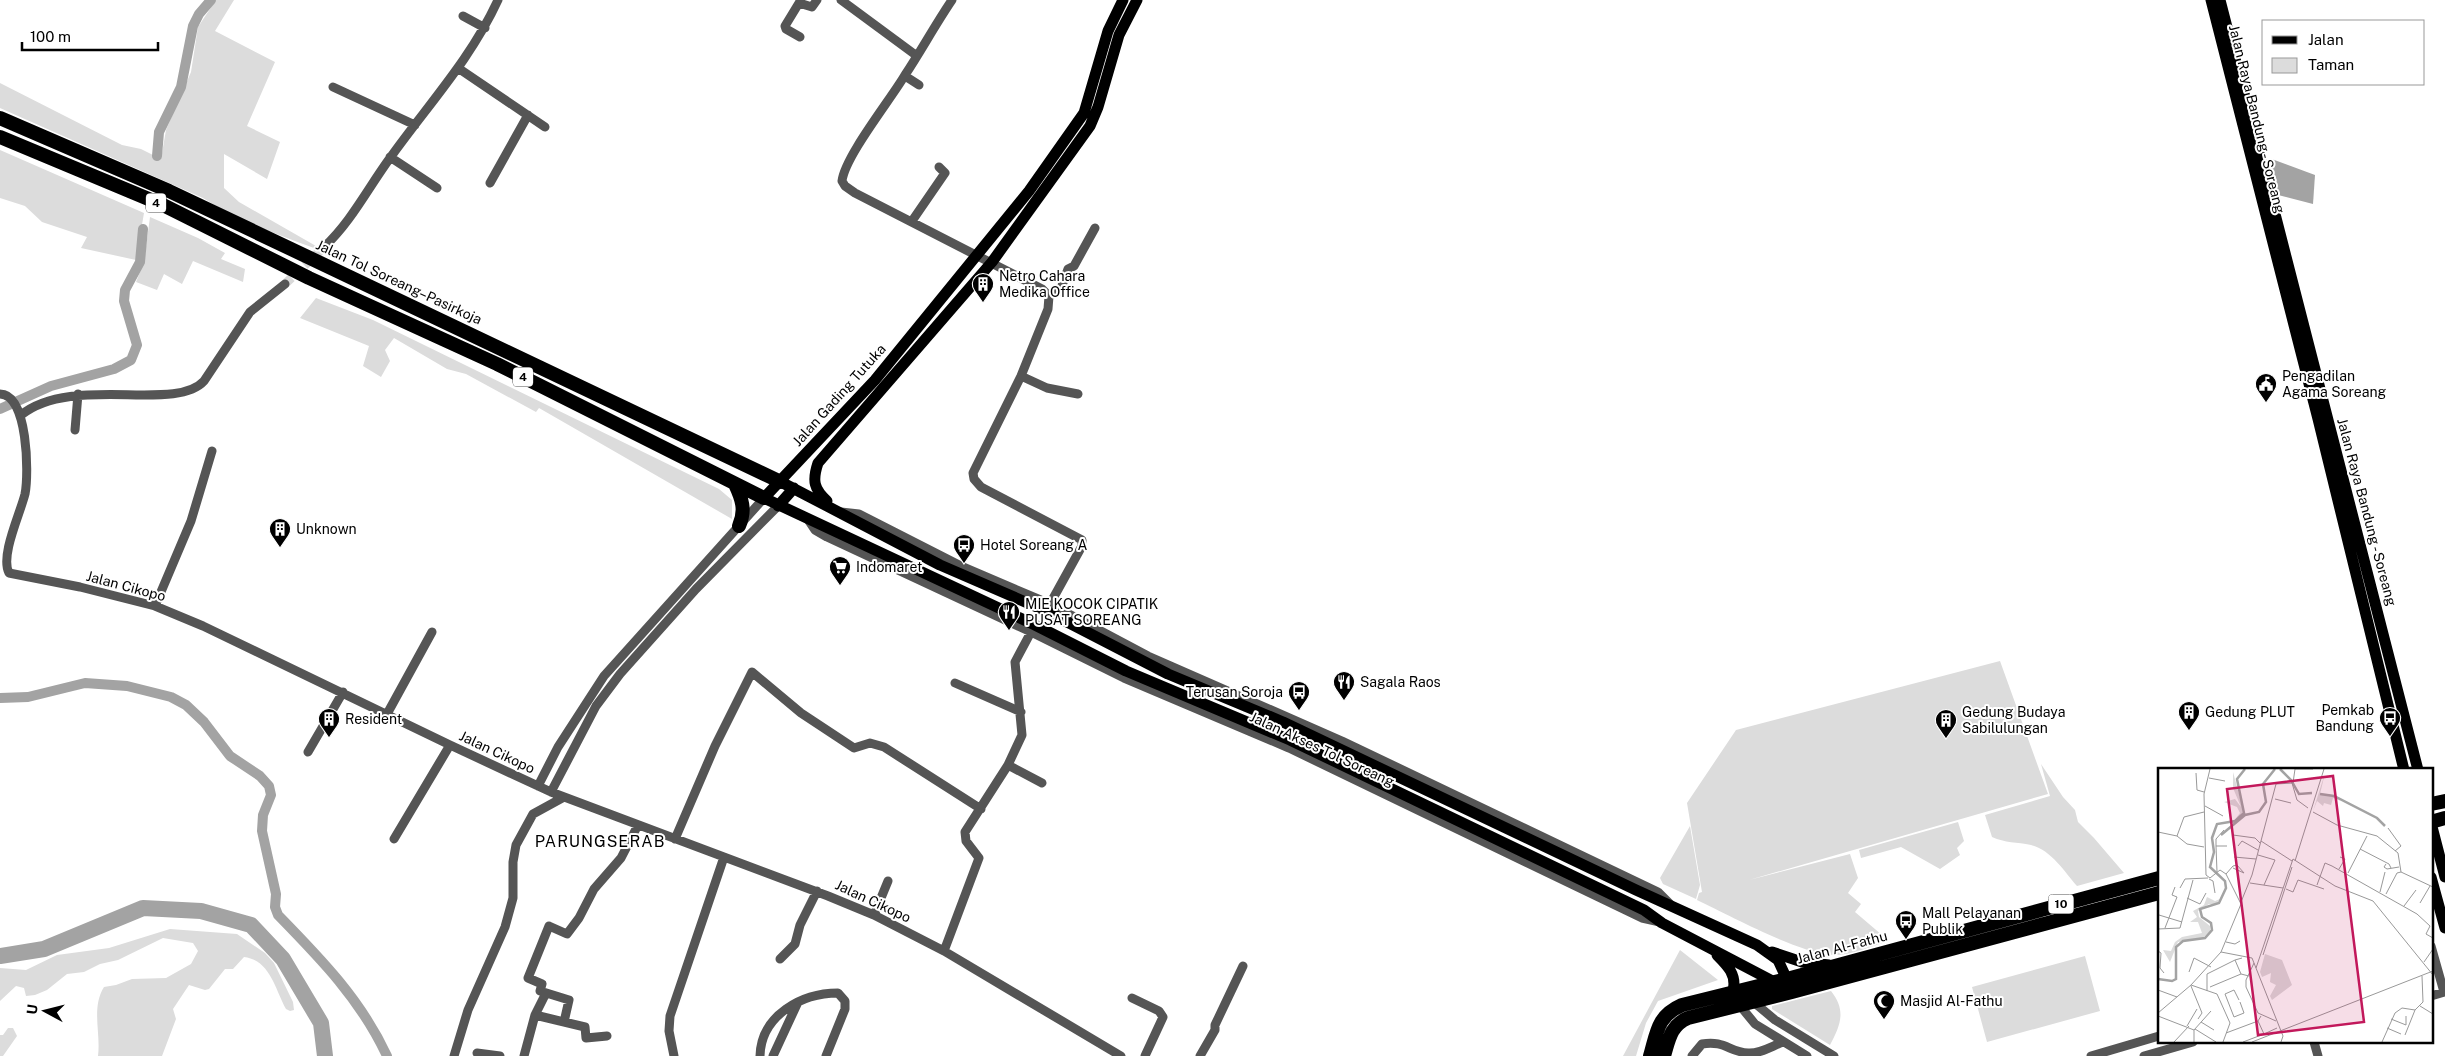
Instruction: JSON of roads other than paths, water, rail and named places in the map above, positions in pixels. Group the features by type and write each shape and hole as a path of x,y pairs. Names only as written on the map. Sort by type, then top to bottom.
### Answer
{"highway":[{"name":"Jalan Tol Soreang–Pasirkoja","path":"0,118 169,191 781,482"},
{"name":"4","path":"0,137 163,206 309,278 497,364 764,498"},
{"path":"735,484 743,503 743,517 739,526"},
{"path":"2432,804 2445,801"},
{"path":"2432,822 2445,818"},
{"name":"Jalan Al-Fathu","path":"1650,1056 1661,1020 1669,1011 1738,990 2158,878"},
{"name":"10","path":"1664,1056 1671,1032 1682,1021 2158,893"},
{"path":"2088,896 2092,911"},
{"path":"1963,931 1967,945"}],"main road":[{"name":"Jalan Gading Tutuka","path":"764,498 875,380 1029,191 1080,120 1108,30 1123,0"},
{"name":"Jalan Gading Tutuka","path":"837,511 816,491 813,481 818,464 992,262 1090,126 1098,107 1120,35 1137,0"},
{"name":"Jalan Raya Bandung - Soreang","path":"2211,0 2318,418 2404,768"},
{"name":"Jalan Raya Bandung - Soreang","path":"2220,0 2352,520 2417,768"},
{"name":"Jalan Akses Tol Soreang","path":"781,482 940,565 1046,611 1379,766 1636,890 1670,904 1768,951 1802,962 1837,965"},
{"path":"778,506 794,488"},
{"name":"Jalan Akses Tol Soreang","path":"764,498 809,521 834,530 1125,674 1290,740 1372,778 1644,910 1662,923 1781,980 1792,992"},
{"path":"1372,778 1379,766"},
{"path":"2432,826 2445,877"},
{"path":"2432,880 2445,928"},
{"path":"1705,944 1732,971 1738,990"},
{"name":"Jalan Akses Tol Soreang","path":"1768,951 1778,960 1781,980"}],"street":[{"path":"324,247 339,234 390,157 458,68 485,28 498,0"},
{"path":"800,37 786,29 785,26 799,3 812,7 817,0"},
{"path":"841,0 917,56"},
{"path":"952,0 905,76 876,118 850,162 842,181 848,189 992,262 1042,289 1049,296 1048,310 1021,376 973,473 974,479 981,487 1082,540 1082,546 1050,604"},
{"path":"463,16 485,28"},
{"path":"458,68 545,127"},
{"path":"905,76 919,85"},
{"path":"333,87 415,125"},
{"path":"490,183 528,115"},
{"path":"390,157 437,188"},
{"path":"912,221 945,173 939,167"},
{"path":"1049,296 1060,291 1068,269 1074,266 1095,228"},
{"path":"21,415 45,401 78,394 148,394 194,390 204,381 250,312 285,284"},
{"path":"1021,376 1047,388 1078,394"},
{"name":"Jalan Cikopo","path":"0,394 10,397 21,415 26,480 25,494 4,537 4,565 9,574 80,587 155,606 203,626 551,792 817,891 874,915 944,951 1121,1056"},
{"path":"74,430 78,394"},
{"path":"155,606 191,521 212,451"},
{"name":"Jalan Gading Tutuka","path":"538,786 558,747 604,676 764,498"},
{"path":"551,792 596,706 620,674 696,590 778,506"},
{"name":"Jalan Akses Tol Soreang","path":"837,511 858,514 946,559 1050,604 1180,675 1284,714 1534,831 1658,892 1670,904"},
{"name":"Jalan Akses Tol Soreang","path":"809,521 815,530 827,537 1031,632 1289,748 1642,918 1662,923"},
{"path":"387,714 432,632"},
{"path":"944,951 978,863 977,854 965,837 965,832 1008,764 1022,735 1016,657 1031,632"},
{"path":"675,839 714,746 752,672 801,713 854,748 870,743 884,747 980,809"},
{"path":"955,683 1021,712"},
{"path":"308,752 342,692"},
{"path":"394,839 450,745"},
{"path":"1008,764 1042,783"},
{"path":"454,1056 468,1010 505,927 513,898 512,862 516,845 533,814 564,797"},
{"path":"564,1022 569,1000 540,991 542,984 528,978 549,926 567,934 579,918 594,890 621,858 638,825"},
{"path":"674,1056 669,1031 670,1016 724,857"},
{"path":"874,915 888,882"},
{"path":"780,959 795,944 800,925 817,891"},
{"path":"2432,949 2445,993 2432,996"},
{"path":"1200,1056 1215,1030 1214,1025 1243,966"},
{"path":"1738,990 1755,1024 1807,1056"},
{"path":"1738,990 1745,1003 1834,1056"},
{"path":"524,1056 535,1015 546,993"},
{"path":"760,1056 766,1033 772,1020 798,1002 824,993 838,993 845,1001 844,1009 826,1056"},
{"path":"1132,998 1159,1011 1163,1016 1145,1056"},
{"path":"774,1056 798,1002"},
{"path":"535,1015 585,1028 586,1038 607,1036"},
{"path":"2094,1056 2158,1036"},
{"path":"1692,1056 1702,1044 1713,1042 1747,1053 1756,1052 1783,1042"},
{"path":"2144,1056 2186,1044"},
{"path":"477,1053 500,1056"}],"waterway":[{"path":"157,156 159,132 181,87 193,26 199,14 211,0"},
{"path":"0,409 51,386 114,369 131,360 137,345 124,301 125,290 140,262 143,229"},
{"path":"0,698 28,697 85,683 127,686 171,697 186,705 204,722 230,756 260,776 269,786 271,795 263,815 262,831 276,894 275,907 278,915 339,981 365,1017 387,1056"},
{"path":"0,956 44,949 143,908 201,911 251,925 283,959 321,1023 325,1056"}],"tunnel":[{"path":"285,284 324,247"}],"place":[{"name":"Netro Cahara Medika Office","path":"983,303"},
{"name":"Pengadilan Agama Soreang","path":"2266,403"},
{"name":"Unknown","path":"280,548"},
{"name":"Hotel Soreang A","path":"964,564"},
{"name":"Indomaret","path":"840,586"},
{"name":"MIE KOCOK CIPATIK PUSAT SOREANG","path":"1009,631"},
{"name":"Sagala Raos","path":"1344,701"},
{"name":"Terusan Soroja","path":"1299,711"},
{"name":"Gedung PLUT","path":"2189,731"},
{"name":"Pemkab Bandung","path":"2390,737"},
{"name":"Resident","path":"329,738"},
{"name":"Gedung Budaya Sabilulungan","path":"1946,739"},
{"name":"Mall Pelayanan Publik","path":"1906,940"},
{"name":"Masjid Al-Fathu","path":"1884,1020"}],"district":[{"name":"PARUNGSERAB","path":"600,841"}]}
